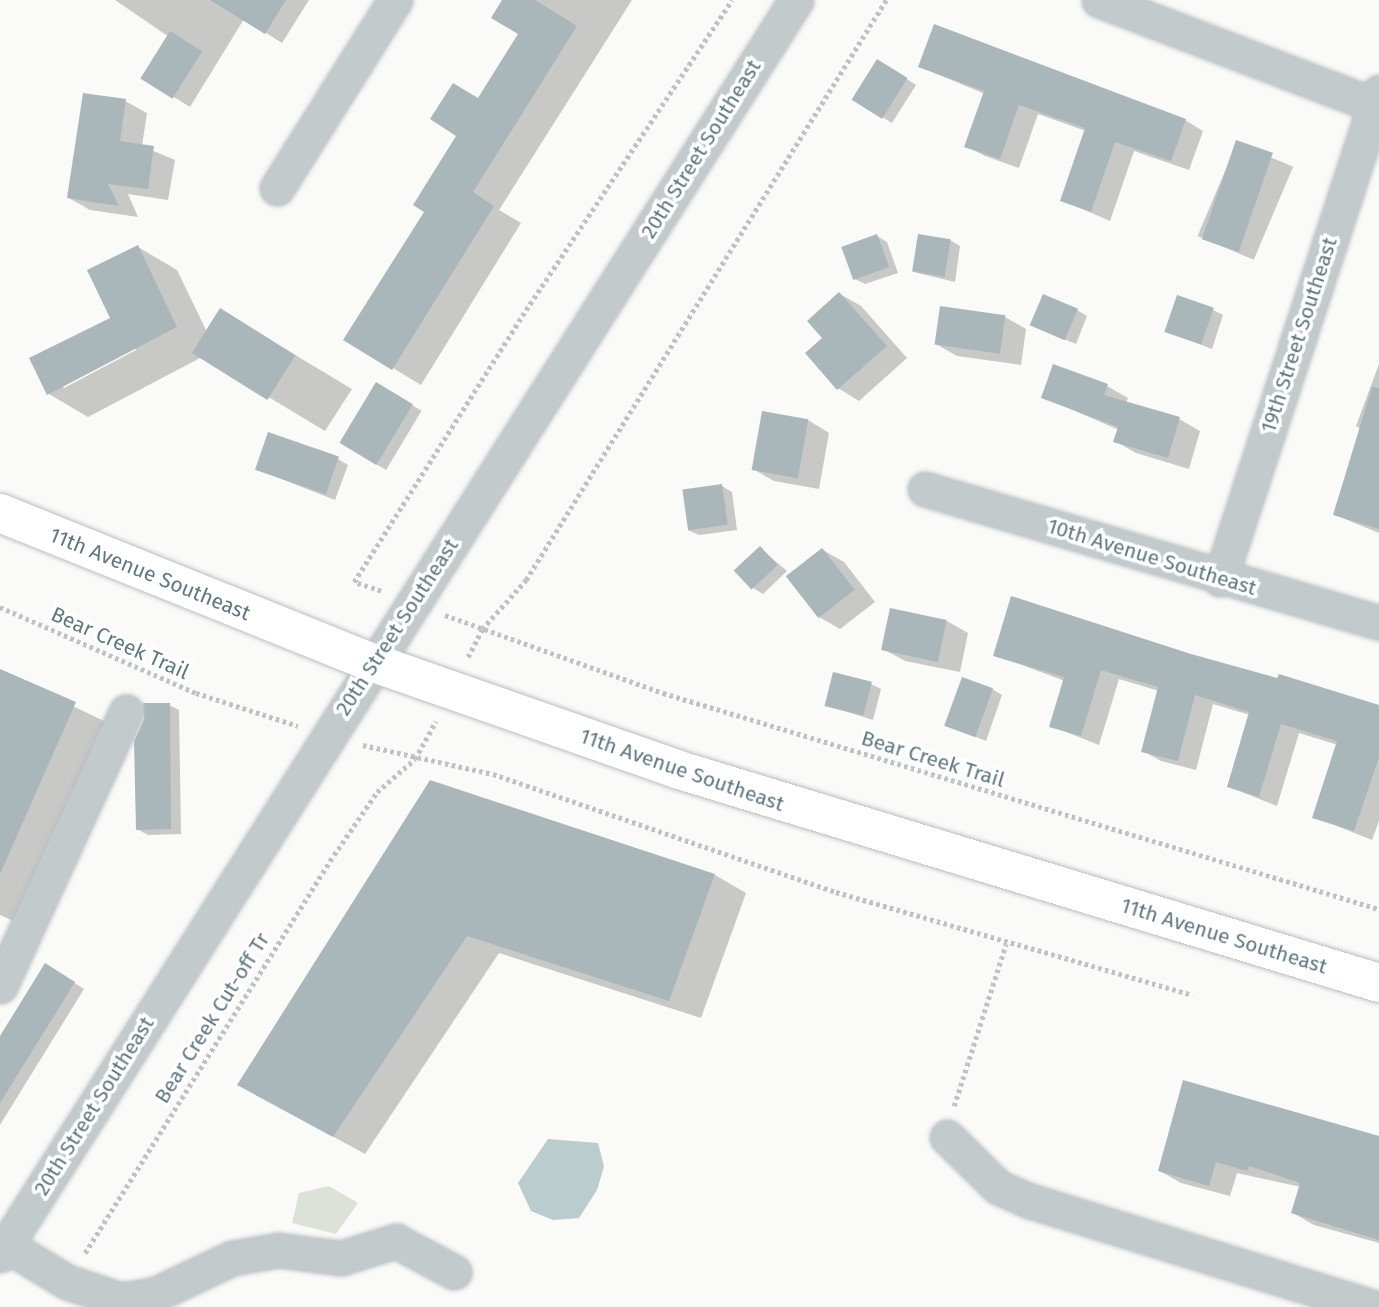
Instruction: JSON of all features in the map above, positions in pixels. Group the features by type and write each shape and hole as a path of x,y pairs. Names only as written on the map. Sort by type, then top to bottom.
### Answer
{"main road":[{"name":"11th Avenue Southeast","path":"0,513 374,663 752,795 1379,983"}],"street":[{"path":"277,188 395,0"},
{"name":"20th Street Southeast","path":"3,1250 796,0"},
{"path":"1099,0 1376,98"},
{"name":"19th Street Southeast","path":"1220,579 1376,98"},
{"name":"10th Avenue Southeast","path":"925,489 1220,579 1379,623"},
{"path":"0,986 126,712"},
{"path":"947,1137 998,1187 1027,1200 1373,1307"},
{"path":"3,1250 67,1282 121,1300 154,1295 232,1258 278,1250 341,1258 396,1241 454,1272"}],"path":[{"path":"354,582 526,310 732,0"},
{"name":"Bear Creek Trail","path":"886,0 526,580 482,629 663,692 1379,909"},
{"name":"Bear Creek Trail","path":"0,607 228,706"},
{"name":"Bear Creek Cut-off Tr","path":"67,1282 334,855 377,792 415,759 493,774 836,892 1006,944"},
{"path":"947,1137 963,1070 1006,944 1192,995"}],"shaded area":[{"path":"548,1139 598,1143 604,1166 597,1190 579,1218 553,1220 531,1211 518,1183"},
{"path":"329,1186 358,1203 336,1234 292,1223 299,1193"}],"building":[{"path":"210,0 286,0 265,34"},
{"path":"502,0 535,0 577,26 473,192 494,206 392,370 343,340 424,212 413,205 456,136 430,119 453,83 478,98 518,34 491,18"},
{"path":"934,24 1186,119 1171,161 1115,142 1091,212 1060,201 1085,128 1019,105 1000,159 964,147 984,91 918,67"},
{"path":"170,31 202,51 173,99 140,78"},
{"path":"877,59 908,78 882,119 852,100"},
{"path":"83,93 126,99 120,141 154,146 148,189 108,184 119,206 67,198"},
{"path":"1236,140 1273,153 1239,252 1202,239"},
{"path":"877,234 889,267 853,280 841,247"},
{"path":"918,234 951,239 945,277 912,272"},
{"path":"138,245 177,327 47,395 29,358 110,318 87,270"},
{"path":"839,292 887,346 837,390 805,353 822,338 807,321"},
{"path":"1043,294 1078,309 1065,340 1030,325"},
{"path":"1177,295 1214,308 1201,345 1164,332"},
{"path":"940,306 1005,315 1000,354 935,345"},
{"path":"220,308 295,355 267,400 192,353"},
{"path":"1053,364 1108,384 1104,395 1180,417 1168,458 1113,442 1118,427 1041,398"},
{"path":"376,382 413,404 376,465 339,443"},
{"path":"1372,387 1379,388 1379,529 1333,515"},
{"path":"762,411 808,419 798,478 752,470"},
{"path":"268,432 339,456 326,494 255,470"},
{"path":"722,484 728,525 688,530 682,490"},
{"path":"760,546 778,565 751,590 734,571"},
{"path":"822,548 855,590 818,618 786,576"},
{"path":"1011,596 1191,654 1277,678 1279,674 1379,705 1379,757 1354,831 1312,818 1337,741 1281,724 1259,797 1227,787 1249,712 1195,695 1178,761 1141,752 1158,687 1101,670 1081,736 1049,727 1064,677 993,656"},
{"path":"890,608 947,620 938,662 881,650"},
{"path":"0,669 76,702 0,874"},
{"path":"833,672 872,682 863,716 825,706"},
{"path":"962,677 993,688 975,737 944,726"},
{"path":"143,703 170,703 171,829 136,830 134,741 144,719"},
{"path":"430,780 715,874 669,1001 467,936 333,1137 237,1085"},
{"path":"45,963 75,982 0,1103 0,1036"},
{"path":"1183,1080 1379,1136 1379,1240 1291,1213 1300,1183 1249,1166 1247,1171 1216,1162 1209,1186 1158,1171"}]}
